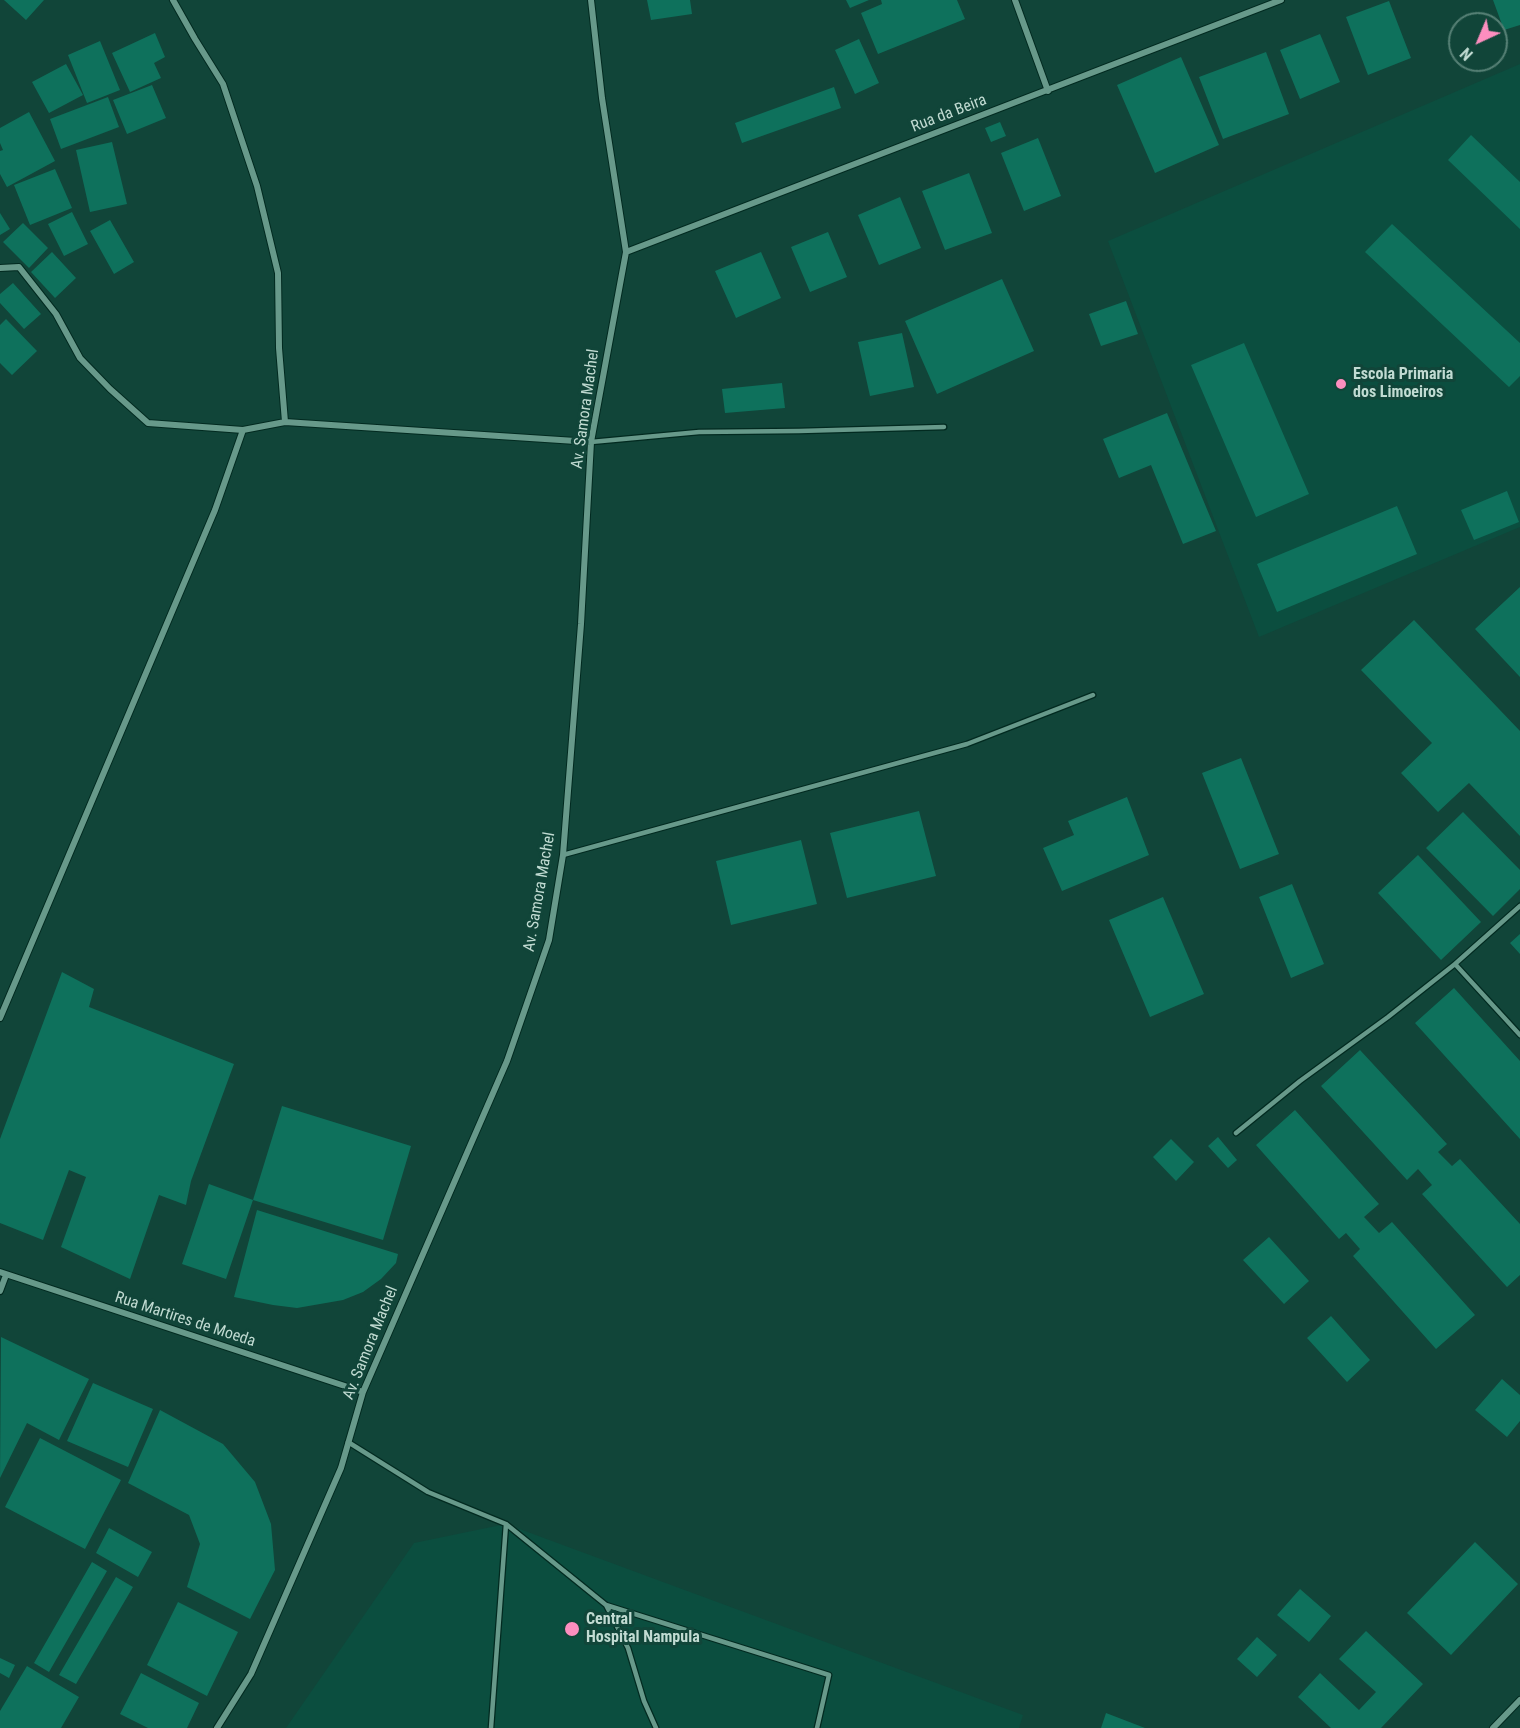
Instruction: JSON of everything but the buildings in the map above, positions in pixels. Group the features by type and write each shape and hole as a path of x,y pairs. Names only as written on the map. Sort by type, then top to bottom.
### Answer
{"street":[{"path":"173,0 223,84 257,186 278,273 279,348 285,422"},
{"name":"Av. Samora Machel","path":"217,1728 251,1674 340,1468 363,1392 507,1061 549,940 563,855 581,624 591,442 626,252 602,98 591,0"},
{"path":"1015,0 1048,91"},
{"name":"Rua da Beira","path":"626,252 1281,0"},
{"path":"0,268 19,267 56,314 80,358 148,423 243,430 285,422 591,442"},
{"path":"0,1018 215,510 243,430"},
{"path":"0,1290 3,1274"},
{"name":"Rua Martires de Moeda","path":"3,1274 363,1392"},
{"path":"1493,1728 1520,1700"}],"lane":[{"path":"591,442 699,432 944,427"},
{"path":"563,855 967,744 1093,695"},
{"path":"1236,1133 1300,1081 1388,1017 1455,964 1520,906"},
{"path":"1455,964 1520,1035"},
{"path":"348,1442 428,1492 506,1524 606,1605 829,1675 817,1728"},
{"path":"491,1728 506,1524"},
{"path":"606,1605 628,1648 644,1701 656,1728"}],"shaded area":[{"name":"Escola Primaria dos Limoeiros","path":"1520,64 1520,527 1259,637 1108,241 1501,72 1508,72 1508,69"},
{"name":"Central Hospital Nampula","path":"506,1524 1023,1715 1019,1728 286,1728 414,1543"}],"place":[{"name":"Escola Primaria dos Limoeiros","path":"1341,384"},
{"name":"Central Hospital Nampula","path":"572,1629"}]}
